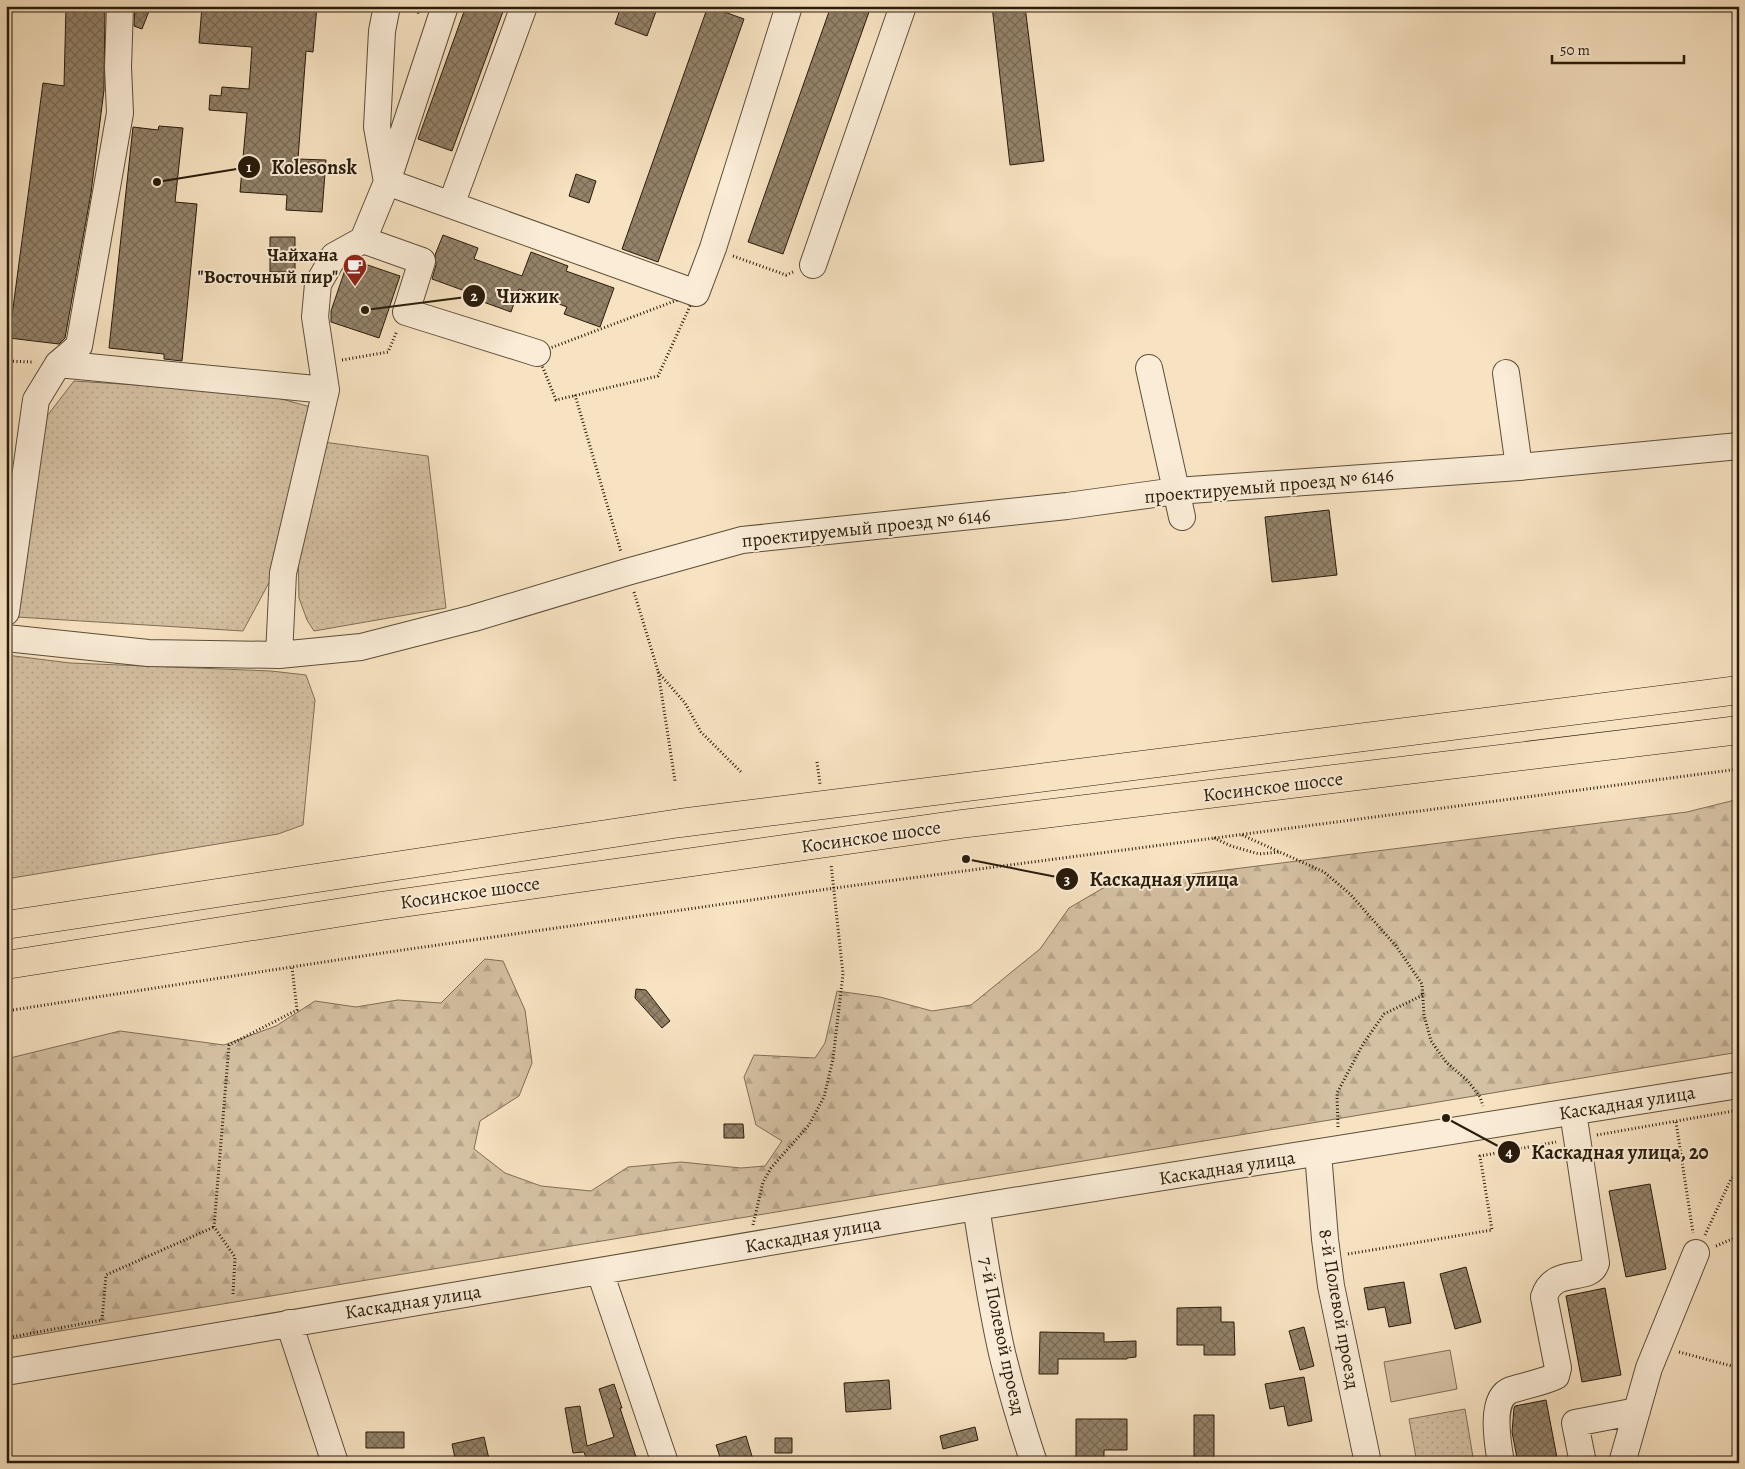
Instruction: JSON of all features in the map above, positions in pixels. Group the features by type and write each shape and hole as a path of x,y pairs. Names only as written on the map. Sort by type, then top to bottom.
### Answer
{"highway":[{"name":"Косинское шоссе","path":"6,925 680,823 1739,690"},
{"name":"Косинское шоссе","path":"6,965 381,906 961,824 1734,732"}],"street":[{"path":"6,612 36,400 58,364 79,346 120,113 118,67 120,6"},
{"path":"387,6 382,31 377,127 387,182"},
{"path":"279,654 283,573 326,390 315,317 318,284 334,256 363,240 387,182 446,6"},
{"path":"451,205 524,6"},
{"path":"387,182 696,292 713,248 789,6"},
{"path":"813,265 902,6"},
{"path":"363,240 422,262 406,312 537,353"},
{"path":"58,364 326,390"},
{"path":"1149,368 1182,517"},
{"path":"1506,373 1519,467"},
{"name":"проектируемый проезд № 6146","path":"6,638 148,653 279,654 360,646 474,618 742,540 1068,506 1176,491 1519,467 1739,446"},
{"name":"Каскадная улица","path":"6,1372 976,1207 1739,1086"},
{"path":"1501,1463 1496,1415 1499,1402 1508,1391 1556,1376 1558,1368 1544,1297 1547,1288 1556,1280 1590,1272 1595,1268 1596,1263 1573,1112"},
{"name":"8-й Полевой проезд","path":"1318,1153 1331,1286 1368,1463"},
{"name":"7-й Полевой проезд","path":"976,1207 989,1289 1002,1353 1015,1404 1034,1463"},
{"path":"1622,1463 1657,1346 1696,1254"},
{"path":"600,1272 665,1463"},
{"path":"289,1323 335,1463"},
{"path":"1583,1463 1575,1423 1637,1411"}],"path":[{"path":"713,248 786,275 813,265"},
{"path":"696,292 658,376 556,400 537,353 696,292"},
{"path":"322,363 388,352 406,312"},
{"path":"575,395 624,561"},
{"path":"633,591 658,671 675,781"},
{"path":"658,671 685,703 701,732 741,772"},
{"path":"6,1011 292,967 835,888 1739,769"},
{"path":"1242,835 1324,872 1350,894 1396,946 1422,984 1424,1015 1431,1041 1446,1062 1468,1081 1480,1097 1486,1114"},
{"path":"1213,838 1231,846 1259,854 1282,852"},
{"path":"747,1246 763,1182 771,1168 809,1125 824,1097 833,1059 843,974 835,888"},
{"path":"233,1294 235,1257 214,1227 229,1045 298,1010 292,967"},
{"path":"1338,1136 1337,1093 1363,1044 1384,1014 1423,995"},
{"path":"1327,1257 1492,1230 1480,1156 1739,1110"},
{"path":"1676,1122 1696,1254"},
{"path":"1696,1254 1731,1179 1739,1173"},
{"path":"6,1338 102,1320 106,1275 214,1227"},
{"path":"1657,1346 1739,1368"}],"green space":[{"path":"74,381 183,388 274,397 311,407 271,579 243,631 17,617 47,416"},
{"path":"323,442 428,456 446,608 314,631 307,620 299,598 298,549"},
{"path":"6,655 70,663 271,671 306,675 315,700 303,825 278,834 6,879"},
{"path":"1739,799 1739,1052 6,1340 6,1059 120,1031 224,1045 276,1026 315,1001 356,1007 398,1000 441,1003 485,959 503,961 525,1010 532,1063 519,1096 480,1121 474,1149 505,1173 541,1186 591,1191 628,1167 681,1162 741,1168 765,1166 782,1141 756,1125 744,1077 754,1055 815,1058 825,1043 837,991 880,997 932,1011 971,1005 1040,949 1069,908 1122,877 1178,876 1687,812"},
{"path":"1450,1350 1457,1389 1391,1402 1384,1362"},
{"path":"1465,1409 1474,1463 1417,1463 1409,1419"}],"building":[{"path":"66,6 105,6 104,90 91,193 65,338 59,344 9,338 43,83 64,86"},
{"path":"135,6 151,6 142,29 134,26"},
{"path":"202,6 317,6 313,52 306,51 298,159 326,160 322,212 286,210 287,195 240,192 247,113 209,110 210,95 221,96 222,87 249,89 252,47 199,43"},
{"path":"466,6 505,6 452,151 418,139"},
{"path":"621,6 658,6 647,36 615,24"},
{"path":"708,6 744,19 658,262 622,249"},
{"path":"831,6 854,6 869,12 783,254 748,242"},
{"path":"992,6 1025,6 1044,161 1010,165"},
{"path":"159,126 183,128 175,202 197,204 182,361 164,359 164,354 109,348 133,127 158,130"},
{"path":"576,174 596,181 589,203 569,196"},
{"path":"443,235 478,248 474,259 522,276 531,252 568,266 566,271 614,288 600,327 564,314 567,307 519,289 511,312 475,299 476,295 432,279 436,265 435,255"},
{"path":"270,237 295,237 295,272 270,272"},
{"path":"356,261 400,276 379,338 331,322 331,311 346,267"},
{"path":"1329,510 1337,575 1272,582 1265,517"},
{"path":"636,989 646,990 670,1021 662,1028 635,998"},
{"path":"724,1124 743,1124 744,1138 724,1138"},
{"path":"1650,1184 1666,1269 1626,1277 1609,1191"},
{"path":"1466,1267 1481,1322 1455,1329 1440,1274"},
{"path":"1404,1282 1411,1323 1389,1327 1385,1307 1368,1310 1364,1288"},
{"path":"1605,1288 1621,1375 1582,1382 1566,1296"},
{"path":"1221,1307 1221,1322 1234,1322 1235,1355 1204,1355 1204,1345 1177,1345 1177,1308"},
{"path":"1304,1327 1314,1366 1300,1370 1289,1331"},
{"path":"1040,1332 1104,1333 1104,1342 1136,1341 1136,1357 1127,1359 1058,1359 1058,1374 1039,1374"},
{"path":"1304,1377 1312,1421 1288,1426 1284,1406 1270,1409 1265,1384"},
{"path":"889,1380 891,1409 846,1412 844,1383"},
{"path":"614,1384 638,1463 588,1463 584,1452 573,1453 565,1408 580,1406 587,1446 614,1437 599,1389"},
{"path":"1546,1400 1558,1463 1518,1463 1512,1432 1514,1408 1515,1406"},
{"path":"1194,1415 1214,1415 1214,1463 1194,1463"},
{"path":"1076,1419 1127,1419 1127,1450 1104,1450 1104,1463 1076,1463"},
{"path":"975,1427 978,1440 943,1449 940,1436"},
{"path":"366,1432 404,1432 404,1448 366,1448"},
{"path":"746,1436 754,1463 722,1463 716,1445"},
{"path":"484,1437 489,1459 474,1463 456,1463 452,1444"},
{"path":"775,1438 792,1438 792,1453 775,1453"}],"place":[{"name":"Kolesonsk","path":"157,182"},
{"name":"Чайхана \"Восточный пир\"","path":"355,287"},
{"name":"Чижик","path":"365,310"},
{"name":"Каскадная улица","path":"966,859"},
{"name":"Каскадная улица, 20","path":"1446,1118"}]}
